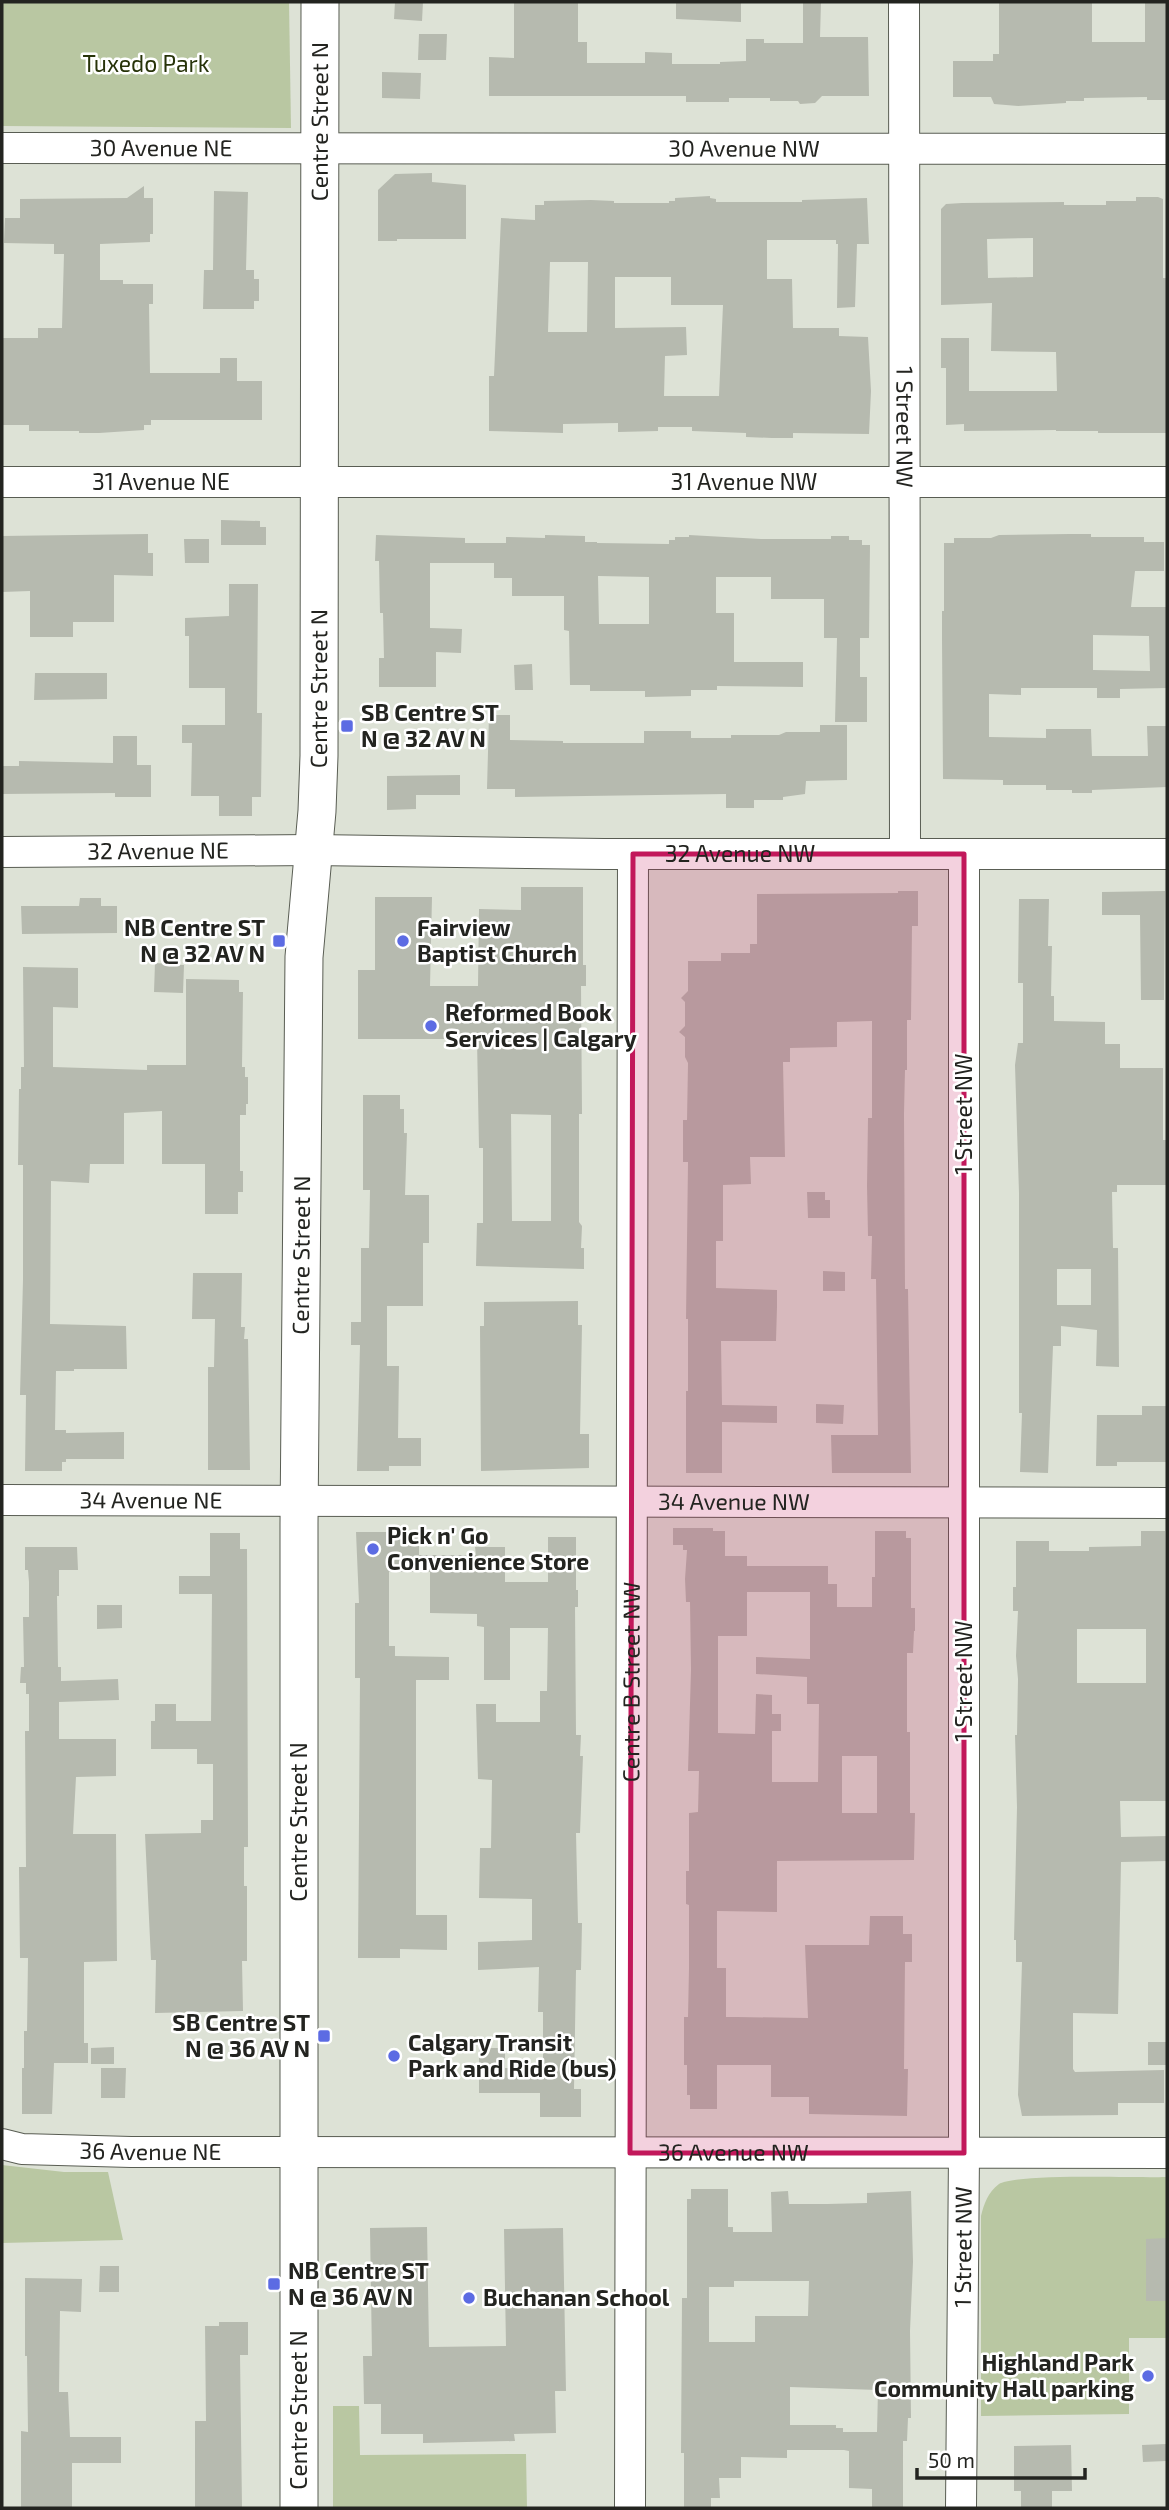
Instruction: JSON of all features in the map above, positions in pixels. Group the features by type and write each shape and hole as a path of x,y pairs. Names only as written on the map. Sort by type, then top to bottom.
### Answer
{"main road":[{"name":"Centre Street N","path":"299,2508 300,1501 304,957 320,755 320,2"}],"street":[{"name":"1 Street NW","path":"904,2 905,853"},
{"name":"30 Avenue NE","path":"2,148 320,150"},
{"name":"30 Avenue NW","path":"320,150 1167,149"},
{"name":"31 Avenue NE","path":"2,482 321,482"},
{"name":"31 Avenue NW","path":"321,482 1167,482"},
{"name":"32 Avenue NE","path":"2,852 313,850"},
{"name":"32 Avenue NW","path":"313,850 633,854 1167,854"},
{"name":"Centre B Street NW","path":"630,2508 633,854"},
{"name":"1 Street NW","path":"961,2508 964,2153 964,854"},
{"name":"34 Avenue NE","path":"2,1500 300,1501"},
{"name":"34 Avenue NW","path":"300,1501 1167,1503"},
{"name":"36 Avenue NE","path":"2,2144 22,2149 300,2152"},
{"name":"36 Avenue NW","path":"300,2152 1167,2154"}],"highlighted area":[{"path":"633,854 964,854 964,2153 630,2153"}],"green space":[{"name":"Tuxedo Park","path":"2,2 289,2 291,128 2,126"},
{"path":"2,2165 64,2172 108,2172 123,2240 2,2243"},
{"path":"1167,2177 1167,2338 1129,2338 1129,2414 981,2416 981,2216 992,2191 999,2184 1029,2178"},
{"path":"333,2406 359,2406 360,2455 526,2454 527,2508 333,2508"}],"building":[{"path":"395,2 423,2 422,21 394,19"},
{"path":"514,2 578,2 578,42 587,42 587,63 645,63 645,52 672,53 672,64 720,64 746,61 746,39 764,39 764,43 803,43 803,2 821,2 820,37 868,37 869,96 822,96 815,103 800,104 798,101 770,101 770,98 686,102 686,96 489,96 489,57 514,58"},
{"path":"676,2 741,2 741,22 676,19"},
{"path":"999,2 1092,2 1092,42 1145,42 1145,2 1167,2 1167,100 1147,100 1147,97 1084,98 1084,101 1018,106 994,104 991,97 953,97 953,61 993,61 993,54 999,54"},
{"path":"419,34 447,34 446,60 418,60"},
{"path":"382,72 421,73 420,99 382,98"},
{"path":"432,173 432,182 466,185 466,239 378,241 378,190 395,174"},
{"path":"144,186 144,198 153,198 153,234 150,234 150,242 100,244 100,280 123,280 123,284 153,284 153,304 149,304 150,373 220,373 220,358 237,358 237,381 262,381 262,420 151,420 151,425 144,425 144,430 99,433 29,431 29,425 2,425 2,338 38,338 38,328 62,328 64,254 54,254 54,244 4,243 5,218 20,218 20,199 127,198"},
{"path":"214,191 248,192 246,270 254,270 254,279 259,279 259,301 254,301 254,309 203,309 204,270 213,270"},
{"path":"710,196 716,199 716,202 802,202 867,198 869,244 857,244 855,307 837,308 836,240 767,240 767,279 792,279 793,328 839,328 839,336 868,337 871,391 869,434 793,433 793,438 746,437 746,433 692,431 692,427 658,427 658,431 618,432 618,423 563,424 563,433 489,431 489,376 494,376 501,218 535,220 535,205 544,205 544,201 669,203 675,201 675,198","holes":["550,262 588,262 587,332 548,332","615,277 671,277 671,305 723,305 719,396 664,396 665,356 687,355 686,327 615,328"]},
{"path":"1136,197 1163,199 1167,433 964,431 964,424 946,425 946,368 941,368 941,338 969,338 969,391 1057,391 1056,352 991,351 992,303 941,305 941,209 946,204 962,203 1064,202 1064,205 1106,205 1106,201 1136,201","holes":["1033,238 1033,277 988,278 987,239"]},
{"path":"221,520 260,521 260,527 266,527 266,545 221,545"},
{"path":"148,534 148,553 153,553 153,576 114,575 114,622 73,622 73,637 30,637 30,591 2,592 2,536"},
{"path":"1091,534 1091,537 1144,537 1144,542 1164,542 1164,571 1135,571 1131,607 1167,607 1167,688 1120,689 1120,698 1097,698 1097,688 1021,688 1021,695 989,694 989,737 1046,738 1046,729 1091,729 1092,756 1148,756 1147,726 1167,726 1167,787 1072,793 1072,790 1046,790 1046,785 1003,785 1003,780 943,779 944,543 954,543 954,538 991,538 999,535","holes":["1093,635 1149,636 1150,671 1093,670"]},
{"path":"376,535 465,538 465,543 506,543 506,537 545,538 545,535 585,536 585,542 597,543 669,544 669,540 675,540 675,537 689,535 761,539 831,539 831,536 849,536 849,540 862,540 862,545 870,545 869,638 860,638 860,677 867,677 867,722 835,722 837,638 824,638 824,599 771,599 771,577 716,577 716,613 734,613 734,662 803,662 803,687 717,686 717,690 691,690 691,696 645,697 645,691 590,691 590,685 570,685 569,631 564,630 564,596 512,596 512,578 494,578 494,563 430,563 430,628 462,629 461,653 436,652 436,687 379,687 379,658 384,658 383,613 380,613 379,561 375,561","holes":["598,576 649,577 649,624 599,624"]},
{"path":"184,539 209,539 209,563 185,563"},
{"path":"229,584 258,584 257,713 262,713 261,797 252,797 252,816 219,816 219,796 191,796 192,743 182,743 182,725 225,725 225,688 189,688 189,636 185,636 185,618 229,616"},
{"path":"532,664 533,690 515,690 514,665"},
{"path":"35,673 107,673 107,699 34,700"},
{"path":"489,715 510,715 510,740 563,743 644,743 644,731 691,731 691,738 731,738 731,735 820,732 820,725 847,725 847,780 806,781 805,794 783,797 783,800 754,800 754,808 726,808 726,794 515,797 515,789 487,789"},
{"path":"113,736 137,736 137,765 151,765 151,797 115,797 115,793 2,794 2,766 19,766 19,761 113,763"},
{"path":"460,775 460,795 416,795 416,809 387,810 387,776"},
{"path":"521,887 583,887 583,965 586,965 586,986 581,986 579,1222 582,1226 584,1269 476,1266 477,1223 483,1223 483,1148 479,1148 477,1039 358,1039 358,970 375,970 375,897 432,897 430,986 478,986 479,909 521,910","holes":["511,1114 551,1115 551,1221 512,1221"]},
{"path":"918,891 918,926 912,926 911,1020 907,1020 904,1114 905,1289 908,1289 911,1473 832,1473 831,1435 878,1435 876,1279 871,1279 872,1236 868,1236 867,1186 868,1118 872,1118 872,1021 837,1022 837,1047 790,1048 790,1062 783,1062 785,1157 750,1157 751,1184 723,1185 723,1241 716,1241 716,1288 777,1290 777,1307 776,1341 721,1341 722,1405 777,1406 777,1423 722,1422 722,1473 686,1473 688,1162 683,1162 683,1120 687,1120 688,1063 685,1057 685,1037 679,1032 685,1026 685,1002 681,998 688,991 688,961 721,961 721,953 750,953 750,944 757,944 757,894"},
{"path":"1165,891 1164,1000 1141,1000 1140,915 1102,915 1102,892"},
{"path":"80,898 101,898 101,906 117,906 117,933 22,934 21,906 79,906"},
{"path":"1019,899 1049,899 1048,946 1052,946 1051,996 1054,996 1054,1021 1105,1022 1105,1044 1120,1044 1120,1068 1163,1068 1163,1140 1167,1140 1167,1185 1117,1185 1117,1192 1112,1192 1113,1248 1118,1248 1119,1367 1096,1366 1097,1330 1061,1326 1061,1346 1053,1346 1048,1473 1020,1472 1022,1413 1019,1413 1019,1193 1015,1065 1018,1043 1023,1043 1023,983 1018,983","holes":["1057,1269 1091,1269 1091,1305 1057,1305"]},
{"path":"155,963 184,965 183,993 154,992"},
{"path":"23,967 78,968 78,1008 53,1007 53,1067 147,1070 147,1065 186,1065 186,979 239,980 239,992 243,992 242,1067 245,1067 245,1077 248,1077 248,1104 246,1115 240,1115 240,1171 243,1171 243,1192 238,1192 238,1214 205,1214 205,1164 162,1164 162,1111 124,1113 124,1164 90,1164 89,1183 51,1181 50,1324 126,1326 127,1369 56,1371 55,1430 66,1430 66,1433 124,1432 124,1459 66,1459 66,1462 62,1462 62,1471 25,1471 26,1395 20,1395 23,1165 18,1165 19,1089 21,1067 24,1067"},
{"path":"363,1095 400,1095 400,1109 404,1109 404,1133 407,1133 405,1195 429,1195 429,1243 423,1243 423,1306 387,1306 387,1366 399,1366 398,1438 421,1438 421,1466 389,1466 389,1471 357,1471 360,1345 351,1345 351,1322 361,1322 361,1248 369,1248 370,1190 363,1190"},
{"path":"807,1192 825,1192 825,1200 830,1200 830,1218 808,1218"},
{"path":"823,1271 845,1272 845,1291 823,1291"},
{"path":"193,1273 242,1273 241,1327 245,1327 244,1339 248,1339 250,1470 208,1470 208,1367 214,1367 215,1319 192,1319"},
{"path":"578,1301 578,1325 582,1325 580,1434 589,1434 589,1468 481,1471 480,1326 484,1326 484,1302"},
{"path":"816,1404 844,1405 843,1424 816,1423"},
{"path":"1142,1406 1167,1406 1167,1462 1117,1462 1117,1466 1096,1466 1097,1415 1142,1415"},
{"path":"673,1528 713,1528 713,1531 725,1531 725,1556 747,1556 747,1566 828,1566 828,1584 837,1584 837,1607 872,1607 875,1531 906,1531 906,1538 911,1538 911,1608 915,1608 915,1631 913,1653 907,1653 907,1732 910,1732 910,1813 915,1813 914,1860 777,1861 777,1912 717,1911 717,1968 726,1968 726,2017 808,2018 805,1945 869,1945 870,1916 903,1916 903,1934 912,1934 912,1962 905,1962 904,2069 908,2069 907,2116 809,2114 809,2097 771,2097 771,2065 717,2065 717,2109 690,2109 687,2065 684,2065 684,2017 688,2017 689,1968 686,1871 689,1871 689,1813 698,1812 699,1771 688,1771 691,1670 690,1602 686,1602 685,1579 687,1550 683,1550 683,1545 673,1545","holes":["747,1592 810,1592 810,1659 756,1657 756,1674 807,1677 807,1704 819,1704 818,1782 772,1782 772,1731 781,1731 781,1714 772,1714 772,1695 756,1694 755,1734 718,1733 718,1636 747,1636","842,1756 877,1756 877,1813 842,1813"]},
{"path":"1141,1531 1165,1531 1167,1801 1120,1801 1121,1837 1167,1836 1167,1861 1121,1862 1118,2014 1073,2013 1073,2069 1075,2072 1164,2070 1164,2103 1118,2103 1118,2115 1022,2116 1018,2095 1022,1962 1016,1962 1014,1940 1018,1611 1013,1611 1013,1587 1016,1587 1016,1541 1049,1541 1049,1551 1089,1551 1089,1547 1141,1546","holes":["1077,1629 1146,1629 1146,1683 1077,1683"]},
{"path":"356,1532 419,1532 419,1555 476,1555 475,1547 505,1547 505,1582 548,1582 548,1537 576,1537 576,1735 581,1735 580,1756 583,1756 580,1833 576,1833 578,1923 582,1923 581,1970 576,1970 574,2089 581,2089 581,2117 540,2117 540,2093 479,2093 479,2048 505,2048 505,2068 543,2068 543,2012 538,2012 539,1967 478,1970 478,1942 532,1940 532,1899 479,1898 480,1848 491,1848 492,1780 478,1779 476,1704 496,1704 496,1722 540,1722 540,1691 547,1691 548,1628 510,1628 510,1680 484,1680 484,1627 477,1626 477,1614 430,1613 430,1572 389,1572 389,1646 395,1646 395,1656 449,1657 449,1680 416,1680 416,1915 447,1915 447,1950 400,1949 400,1958 358,1958 360,1678 355,1678 355,1603 359,1603"},
{"path":"210,1533 240,1533 240,1549 247,1549 248,1847 244,1847 247,1961 242,1961 243,2011 155,2013 156,1960 151,1960 145,1834 201,1833 201,1820 213,1820 213,1764 197,1764 197,1749 151,1749 151,1721 155,1721 155,1704 176,1704 176,1721 211,1721 212,1594 179,1594 179,1576 210,1576"},
{"path":"25,1547 77,1547 78,1570 59,1570 58,1667 61,1667 61,1681 118,1679 119,1700 59,1702 59,1739 116,1739 116,1776 76,1777 73,1834 116,1834 117,1961 84,1962 84,2043 88,2043 88,2063 54,2063 52,2114 22,2114 28,1958 20,1958 19,1867 26,1867 25,1731 29,1731 29,1694 26,1694 26,1683 20,1683 21,1667 24,1667 23,1617 29,1617"},
{"path":"97,1605 122,1605 122,1628 97,1629"},
{"path":"1148,2042 1167,2042 1167,2065 1148,2065"},
{"path":"114,2047 114,2064 91,2064 91,2048"},
{"path":"101,2068 126,2068 125,2098 101,2098"},
{"path":"691,2189 728,2189 728,2227 733,2227 733,2232 772,2232 771,2192 788,2191 789,2204 827,2204 867,2203 867,2193 911,2191 911,2418 908,2418 907,2441 903,2441 903,2508 872,2508 872,2489 849,2488 849,2451 787,2450 787,2458 741,2457 741,2478 719,2478 720,2498 711,2498 711,2508 684,2508 684,2453 681,2453 682,2298 687,2298 687,2199 691,2199","holes":["734,2281 809,2281 808,2316 755,2316 755,2342 709,2342 709,2287 734,2287","790,2387 878,2390 877,2432 843,2432 843,2428 836,2428 836,2425 790,2425"]},
{"path":"427,2227 429,2347 506,2346 504,2229 563,2228 566,2391 555,2391 556,2433 514,2434 515,2441 423,2443 423,2434 381,2434 381,2404 364,2404 363,2356 372,2356 370,2228"},
{"path":"1167,2238 1167,2301 1146,2301 1146,2239"},
{"path":"100,2266 119,2266 119,2292 99,2292"},
{"path":"25,2278 82,2279 81,2312 60,2311 59,2392 68,2392 70,2437 121,2437 121,2463 72,2463 72,2508 21,2508 21,2431 28,2432"},
{"path":"219,2322 248,2322 248,2355 240,2355 242,2508 195,2508 195,2421 206,2421 205,2326 219,2326"},
{"path":"1166,2444 1166,2461 1143,2462 1142,2445"},
{"path":"1071,2445 1072,2491 1052,2491 1052,2508 1021,2508 1021,2491 1014,2491 1014,2446"}],"place":[{"name":"SB Centre ST N @ 32 AV N","path":"347,726"},
{"name":"NB Centre ST N @ 32 AV N","path":"279,941"},
{"name":"Fairview Baptist Church","path":"403,941"},
{"name":"Reformed Book Services | Calgary","path":"431,1026"},
{"name":"Pick n' Go Convenience Store","path":"373,1549"},
{"name":"SB Centre ST N @ 36 AV N","path":"324,2036"},
{"name":"Calgary Transit Park and Ride (bus)","path":"394,2056"},
{"name":"NB Centre ST N @ 36 AV N","path":"274,2284"},
{"name":"Buchanan School","path":"469,2298"},
{"name":"Highland Park Community Hall parking","path":"1148,2376"}]}
